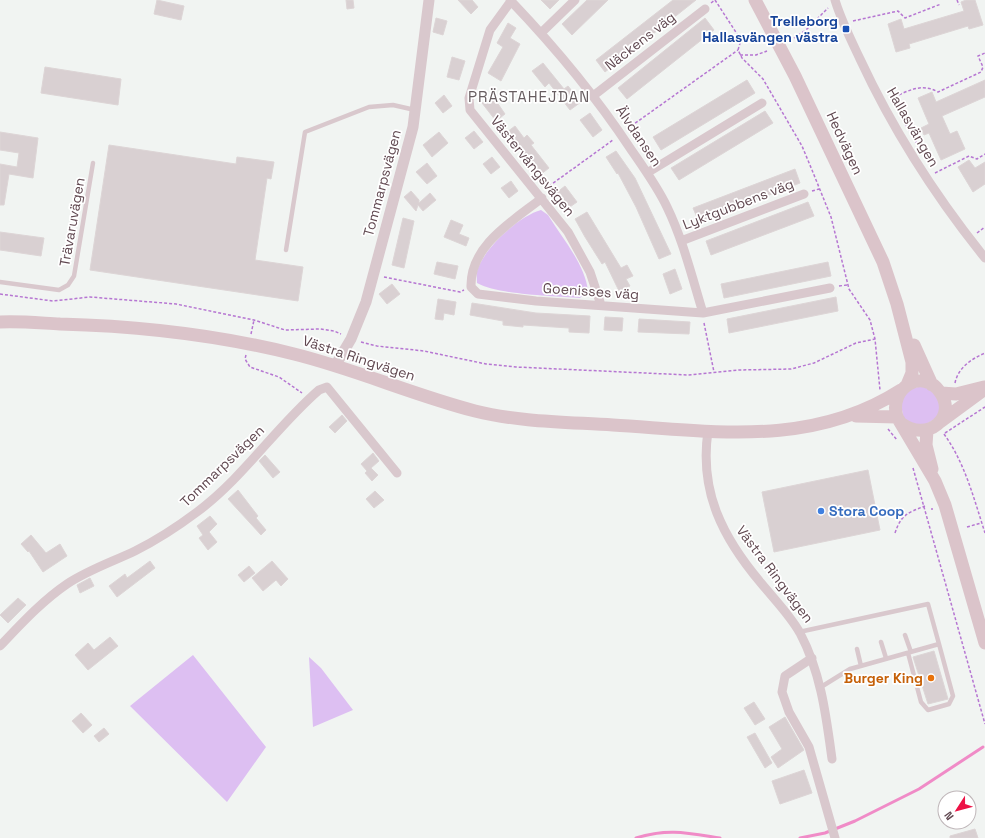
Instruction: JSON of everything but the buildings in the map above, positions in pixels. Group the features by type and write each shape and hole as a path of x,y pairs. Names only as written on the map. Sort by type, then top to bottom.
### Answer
{"main road":[{"name":"Hedvägen","path":"755,0 795,76 883,262 897,304 912,362 912,373 895,403 895,419"},
{"name":"Hedvägen","path":"897,304 945,409 941,429"},
{"name":"Västra Ringvägen","path":"0,322 103,325 221,338 295,354 477,412 524,419 754,433 793,430 822,425 850,416 882,402 904,388"},
{"path":"904,388 915,382 924,382 937,389 956,394 985,388"},
{"path":"895,419 915,431 941,429 985,388"},
{"name":"Västra Ringvägen","path":"850,416 895,419"},
{"path":"895,419 935,481"},
{"path":"927,430 926,445 935,481 952,524 985,643"}],"street":[{"name":"Tommarpsvägen","path":"335,366 356,340 413,128 429,0"},
{"path":"542,33 575,0"},
{"name":"Älvdansen","path":"511,1 542,33 593,96 647,173 666,206 681,241 703,313"},
{"name":"Västervångsvägen","path":"511,1 490,30 469,98 470,110 568,232 590,272 601,305"},
{"name":"Hallasvängen","path":"832,3 882,103 931,176 959,225 985,258"},
{"name":"Näckens väg","path":"593,96 705,9"},
{"path":"647,173 762,103"},
{"name":"Lyktgubbens väg","path":"681,241 804,194"},
{"path":"471,287 471,278 475,262 486,244 540,196"},
{"name":"Goenisses väg","path":"471,287 478,294 536,301 703,313 830,288"},
{"name":"Tommarpsvägen","path":"0,646 29,615 67,584 98,567 146,546 199,511 236,476 319,390 327,387 397,473"},
{"name":"Västra Ringvägen","path":"708,431 706,461 712,503 723,531 742,560 799,632 812,658 822,687 832,759"},
{"path":"812,658 785,676 782,692 789,712 808,747 835,838"}],"lane":[{"path":"286,250 305,132 369,107 393,105 415,110"},
{"name":"Trävaruvägen","path":"0,282 59,290 68,285 74,276 93,163"},
{"path":"799,632 928,604 953,696 949,704 928,710 921,702 905,635"},
{"path":"881,642 886,658"},
{"path":"822,687 850,669 939,644"},
{"path":"857,649 861,666"}],"path":[{"path":"540,196 621,134 738,50 741,40 714,0"},
{"path":"957,0 959,4"},
{"path":"794,38 806,30 832,3"},
{"path":"850,14 853,21 898,11 905,18 941,4"},
{"path":"738,50 740,55 763,79 802,146 831,217 849,289 870,320 875,339 882,402"},
{"path":"740,55 756,55 767,51"},
{"path":"882,103 920,86 932,88 938,92 981,72 983,67 978,56 985,53"},
{"path":"898,112 923,153"},
{"path":"931,167 931,176 968,156 977,158 985,154"},
{"path":"976,233 980,238"},
{"path":"374,275 460,292 471,287"},
{"path":"0,294 53,301 90,297 176,304 254,320 285,330 320,329 334,331 356,340 378,346 424,351 486,364 516,367 688,374 791,369 814,363 856,343 875,339"},
{"path":"703,313 714,372"},
{"path":"254,320 245,359 250,367 278,377 309,400"},
{"path":"985,406 941,429 955,450 961,463 985,533"},
{"path":"895,419 889,430 901,446"},
{"path":"911,463 925,506 985,724"},
{"path":"895,533 898,522 904,514 925,506"},
{"path":"967,527 982,523"}],"shaded area":[{"path":"541,210 548,215 578,261 586,281 588,291 580,298 542,296 499,290 477,283 477,272 481,262 495,243 513,226 532,213"},
{"path":"923,386 936,395 940,406 938,417 921,427 904,420 900,400 909,389"},
{"path":"193,655 266,747 227,802 130,706"},
{"path":"309,657 321,668 353,710 313,727"}],"waterway":[{"path":"800,838 825,833 855,821 919,789 983,747"},
{"path":"636,838 668,832 688,833 720,838"}],"place":[{"name":"Trelleborg Hallasvängen västra","path":"846,29"},
{"name":"Stora Coop","path":"821,511"},
{"name":"Burger King","path":"931,678"}],"district":[{"name":"PRÄSTAHEJDAN","path":"529,96"}]}
